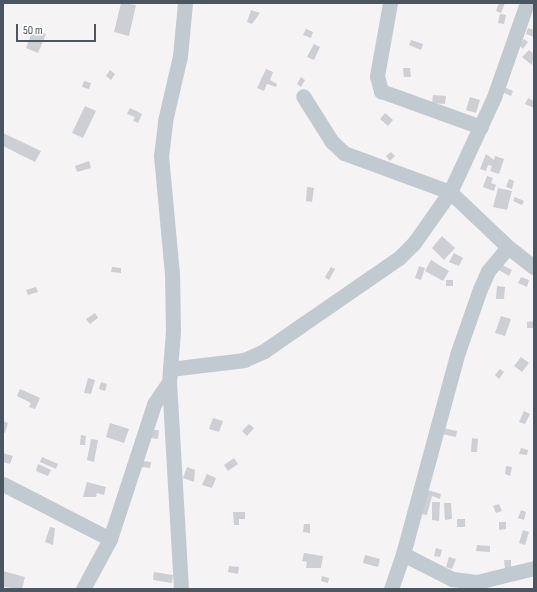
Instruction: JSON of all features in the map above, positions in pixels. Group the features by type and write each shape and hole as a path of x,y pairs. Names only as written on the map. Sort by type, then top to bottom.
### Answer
{"street":[{"path":"181,589 169,376 173,331 172,274 162,140 180,56 185,3"},
{"path":"390,3 377,76 380,91 481,127"},
{"path":"83,589 110,539 154,404 169,376 244,360 264,351 399,258 414,243 450,192 481,127 527,3"},
{"path":"303,96 332,142 344,153 450,192 508,246 534,267"},
{"path":"390,589 403,554 444,402 472,310 488,271 508,246"},
{"path":"3,484 110,539"},
{"path":"403,554 452,579 477,582 534,568"}],"building":[{"path":"121,3 136,5 129,36 114,32"},
{"path":"499,3 505,3 501,13 496,11"},
{"path":"251,10 260,13 252,24 247,22"},
{"path":"500,14 506,15 504,24 498,23"},
{"path":"528,28 534,30 534,37 526,34"},
{"path":"33,29 46,34 38,53 26,48"},
{"path":"306,29 313,32 311,38 303,35"},
{"path":"524,39 528,42 523,49 519,45"},
{"path":"411,40 423,44 421,50 409,45"},
{"path":"314,44 320,47 314,60 307,57"},
{"path":"529,50 534,54 532,65 522,57"},
{"path":"403,68 410,68 411,77 404,77"},
{"path":"266,69 273,72 270,80 277,84 276,87 267,84 264,91 257,88"},
{"path":"110,70 115,74 111,80 106,76"},
{"path":"301,77 305,80 301,87 297,84"},
{"path":"84,81 91,83 89,89 82,87"},
{"path":"502,86 513,91 511,96 500,91"},
{"path":"433,95 446,96 445,104 432,103"},
{"path":"470,97 480,100 476,113 466,110"},
{"path":"528,98 534,101 534,108 525,104"},
{"path":"85,106 96,111 83,138 72,133"},
{"path":"130,108 142,114 138,123 133,121 135,117 127,114"},
{"path":"385,113 393,120 388,126 380,119"},
{"path":"3,133 41,151 35,162 3,146"},
{"path":"391,152 395,156 390,161 386,156"},
{"path":"486,154 494,160 495,156 504,159 499,174 490,171 492,166 488,165 486,171 480,169"},
{"path":"89,161 91,168 77,172 75,166"},
{"path":"487,176 493,178 491,183 496,185 494,191 483,187"},
{"path":"509,179 514,181 512,189 506,187"},
{"path":"307,187 314,188 312,202 306,201"},
{"path":"498,188 512,191 507,210 493,207"},
{"path":"515,197 524,201 522,205 513,201"},
{"path":"442,236 455,248 444,260 432,248"},
{"path":"454,253 463,258 459,266 449,262"},
{"path":"431,260 449,271 443,281 425,271"},
{"path":"502,265 512,270 509,276 499,270"},
{"path":"419,266 425,268 421,280 415,278"},
{"path":"112,267 121,268 121,273 111,272"},
{"path":"331,267 335,269 329,280 325,277"},
{"path":"521,277 529,280 527,287 518,283"},
{"path":"446,280 453,280 453,286 446,286"},
{"path":"497,286 505,287 504,299 496,299"},
{"path":"36,287 38,292 28,295 26,290"},
{"path":"95,313 98,318 90,324 86,319"},
{"path":"501,316 511,319 505,336 495,333"},
{"path":"534,321 534,328 527,328 527,322"},
{"path":"521,357 529,363 522,372 514,366"},
{"path":"500,369 504,372 499,379 495,375"},
{"path":"88,378 95,380 91,394 84,393"},
{"path":"101,382 107,384 105,391 99,389"},
{"path":"20,389 40,398 35,409 29,407 31,403 17,396"},
{"path":"524,411 530,414 525,424 519,422"},
{"path":"213,418 223,421 219,432 209,429"},
{"path":"3,421 8,423 5,433 3,432"},
{"path":"110,423 129,429 124,443 106,437"},
{"path":"249,424 254,428 247,436 242,431"},
{"path":"443,428 457,431 456,437 442,434"},
{"path":"152,430 159,430 158,439 151,438"},
{"path":"81,435 86,436 85,445 80,445"},
{"path":"472,438 478,439 477,452 471,452"},
{"path":"91,439 98,440 94,462 87,460"},
{"path":"521,448 528,450 527,455 519,454"},
{"path":"3,453 13,456 10,464 3,462"},
{"path":"42,457 58,464 56,469 40,462"},
{"path":"234,458 238,464 228,471 224,465"},
{"path":"142,461 151,462 150,468 141,467"},
{"path":"38,464 51,470 48,476 36,471"},
{"path":"506,466 512,467 510,476 505,474"},
{"path":"187,467 195,470 194,482 183,478"},
{"path":"207,474 216,478 212,488 202,485"},
{"path":"87,482 106,487 104,495 97,493 96,497 83,497"},
{"path":"428,490 441,494 440,499 432,496 427,515 421,514"},
{"path":"432,502 440,502 439,521 432,520"},
{"path":"444,503 451,503 452,519 445,520"},
{"path":"499,504 502,511 496,513 493,506"},
{"path":"521,510 526,512 524,520 518,518"},
{"path":"233,512 245,512 245,519 239,519 239,525 234,525"},
{"path":"457,519 465,519 465,527 457,527"},
{"path":"499,522 506,522 506,529 499,530"},
{"path":"304,524 310,524 310,533 303,532"},
{"path":"50,527 55,528 53,545 45,542"},
{"path":"523,530 529,532 525,545 519,543"},
{"path":"477,545 490,546 490,552 476,551"},
{"path":"436,548 442,550 440,557 434,556"},
{"path":"304,553 323,556 321,568 306,568 307,562 302,561"},
{"path":"365,555 380,559 378,567 363,563"},
{"path":"449,557 456,559 452,569 446,567"},
{"path":"504,560 511,560 511,569 505,569"},
{"path":"229,566 239,567 238,574 228,572"},
{"path":"3,571 25,577 22,589 3,587"},
{"path":"154,572 173,575 172,583 153,580"},
{"path":"322,576 329,578 328,583 321,581"}]}
